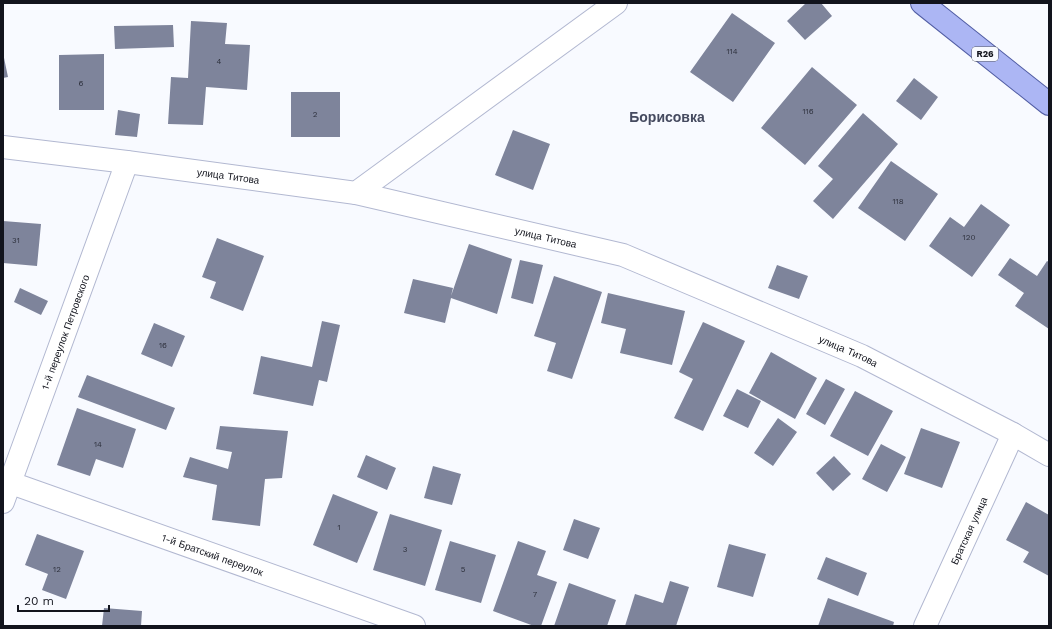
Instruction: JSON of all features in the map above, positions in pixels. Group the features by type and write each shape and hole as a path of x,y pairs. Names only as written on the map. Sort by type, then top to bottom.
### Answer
{"main road":[{"name":"R26","path":"922,3 1049,104"}],"street":[{"path":"356,193 616,3"},
{"name":"улица Титова","path":"3,147 356,193 623,255 862,356 1012,434 1049,455"},
{"name":"1-й переулок Петровского","path":"7,493 127,162"},
{"name":"Братская улица","path":"925,626 1012,434"},
{"name":"1-й Братский переулок","path":"7,493 414,626"}],"building":[{"path":"806,3 821,3 832,16 805,40 787,21"},
{"path":"732,13 775,43 733,102 690,72"},
{"path":"191,21 227,23 225,44 250,45 247,90 206,87 203,125 168,124 171,77 188,78"},
{"path":"173,25 174,47 115,49 114,26"},
{"path":"3,53 8,77 3,78"},
{"path":"104,54 104,110 59,110 59,55"},
{"path":"812,67 857,105 805,165 761,128"},
{"path":"914,78 938,97 921,120 896,101"},
{"path":"291,92 340,92 340,137 291,137"},
{"path":"118,110 140,114 137,137 115,135"},
{"path":"863,113 898,144 833,219 813,201 833,179 818,166"},
{"path":"513,130 550,144 533,190 495,175"},
{"path":"891,161 938,194 905,241 858,208"},
{"path":"981,204 1010,225 972,277 929,246 950,217 964,227"},
{"path":"3,221 41,224 37,266 3,263"},
{"path":"217,238 264,256 243,311 210,298 216,282 202,277"},
{"path":"469,244 512,259 497,314 451,298 445,323 404,313 413,279 453,288 451,296"},
{"path":"1010,258 1037,276 1047,261 1049,262 1049,329 1015,306 1024,293 998,275"},
{"path":"520,260 543,265 533,304 511,298"},
{"path":"777,265 808,276 799,299 768,288"},
{"path":"554,276 602,292 572,379 547,371 556,343 534,336"},
{"path":"20,288 48,301 41,315 14,302"},
{"path":"608,293 685,311 672,365 620,353 626,329 601,323"},
{"path":"322,321 340,325 327,382 319,380 313,406 253,394 261,356 312,367"},
{"path":"703,322 745,341 703,431 674,418 693,379 679,372"},
{"path":"154,323 185,336 172,367 141,354"},
{"path":"771,352 817,378 795,419 749,393"},
{"path":"87,375 175,408 166,430 78,397"},
{"path":"826,379 845,389 825,425 806,414"},
{"path":"737,389 761,401 748,428 723,416"},
{"path":"855,391 893,411 868,456 830,436"},
{"path":"77,408 136,429 123,468 96,459 90,476 57,465"},
{"path":"778,418 797,432 773,466 754,453"},
{"path":"220,426 288,431 282,478 265,479 260,526 212,520 217,485 183,477 190,457 228,469 232,452 216,449"},
{"path":"921,428 960,442 942,488 904,474"},
{"path":"881,444 906,457 887,492 862,479"},
{"path":"366,455 396,468 387,490 357,477"},
{"path":"834,456 851,474 833,491 816,473"},
{"path":"433,466 461,474 452,505 424,498"},
{"path":"333,494 378,512 357,563 313,545"},
{"path":"1026,502 1049,515 1049,576 1023,562 1029,552 1006,540"},
{"path":"390,514 442,530 425,586 373,570"},
{"path":"574,519 600,528 588,559 563,550"},
{"path":"37,534 84,551 66,599 42,590 48,574 25,565"},
{"path":"450,541 496,555 481,603 435,590"},
{"path":"518,541 546,551 537,575 557,582 541,626 534,626 493,611"},
{"path":"729,544 766,554 753,597 717,587"},
{"path":"826,557 867,573 858,596 817,579"},
{"path":"670,581 689,587 676,626 625,626 635,594 663,603"},
{"path":"569,583 616,600 607,626 554,626"},
{"path":"828,598 894,622 893,626 818,626"},
{"path":"104,608 142,611 141,626 102,626"}],"district":[{"name":"Борисовка","path":"667,117"}]}
